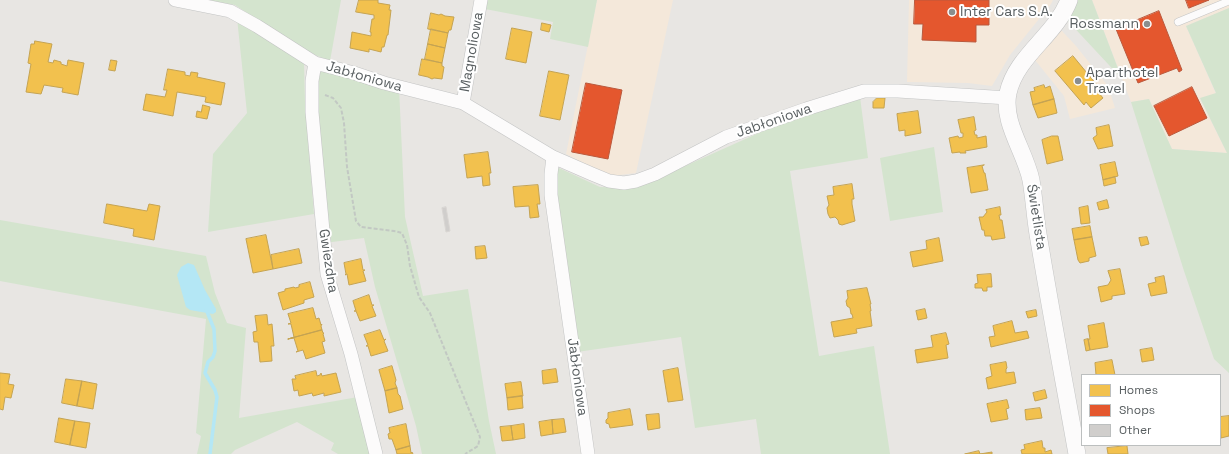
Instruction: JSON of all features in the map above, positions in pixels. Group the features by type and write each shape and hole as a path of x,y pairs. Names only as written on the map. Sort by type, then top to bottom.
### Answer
{"street":[{"name":"Jabłoniowa","path":"175,0 230,11 257,26 314,63 463,103 553,157 592,174 624,183 636,181 655,174 726,138 806,109 864,91 898,91 1008,98"},
{"name":"Magnoliowa","path":"463,103 481,0"},
{"name":"Świetlista","path":"1069,0 1055,23 1016,72 1008,98 1008,112 1011,125 1030,178 1038,233 1077,454"},
{"name":"Gwiezdna","path":"314,63 312,95 327,274 351,354 376,454"},
{"name":"Jabłoniowa","path":"553,157 551,195 588,454"}],"lane":[{"path":"1178,22 1229,1"}],"path":[{"path":"312,95 324,95 333,98 341,108 344,123 347,167 356,221 360,227 394,230 402,233 405,239 410,266 419,297 430,313 480,437 478,446 465,454"}],"shaded area":[{"path":"597,0 673,0 636,173 611,176 566,154"},
{"path":"909,0 1053,0 1010,55 992,86 968,83 907,82"},
{"path":"1092,0 1229,0 1229,8 1186,26 1216,94 1200,99 1227,153 1172,149 1149,99 1131,102"},
{"path":"1058,31 1062,31 1076,46 1108,86 1115,108 1070,119 1064,96 1035,60"}],"green space":[{"path":"207,0 341,0 330,61 303,50 235,5"},
{"path":"487,0 597,0 588,47 550,39 553,22 485,9"},
{"path":"1075,0 1092,0 1122,79 1067,20"},
{"path":"1229,8 1229,373 1214,359 1184,271 1131,102 1149,99 1172,149 1227,153 1200,98 1216,93 1186,26"},
{"path":"237,18 304,61 305,103 314,214 208,232 213,154 247,113"},
{"path":"315,63 399,87 405,217 423,296 468,289 489,421 496,454 422,454 416,426 375,287 364,238 324,243"},
{"path":"860,97 868,158 790,171 819,356 874,346 890,454 761,454 756,419 695,428 681,337 577,352 556,201 557,167 600,187 636,188 781,123"},
{"path":"934,147 943,212 890,221 880,158"},
{"path":"0,220 206,256 215,293 227,323 246,328 239,418 358,397 371,454 338,454 331,450 334,443 297,422 235,450 231,454 197,454 201,436 196,433 206,319 0,281"}],"water":[{"path":"188,263 194,265 205,290 216,309 216,312 213,314 190,310 186,307 177,275 181,267"}],"building: Homes":[{"path":"359,0 378,0 378,3 390,5 389,10 391,10 388,35 381,52 369,49 369,52 350,48 352,32 371,36 370,32 374,15 356,12"},
{"path":"431,13 454,17 451,30 449,30 448,33 428,29"},
{"path":"542,23 551,25 549,32 541,30"},
{"path":"512,28 532,32 526,63 506,59"},
{"path":"431,29 448,33 445,48 428,44"},
{"path":"35,41 52,44 48,62 53,63 54,60 67,66 68,60 84,63 78,95 62,92 63,88 44,85 41,94 26,92 31,64 28,63 31,44 34,44"},
{"path":"428,44 445,48 442,63 425,59"},
{"name":"Aparthotel Travel","path":"1073,56 1101,90 1098,92 1103,98 1091,108 1086,102 1084,105 1055,71"},
{"path":"422,59 442,63 442,66 444,67 442,79 432,79 419,75"},
{"path":"111,60 117,61 115,71 109,70"},
{"path":"168,69 185,72 185,75 190,76 191,72 198,73 197,77 225,83 221,105 205,102 206,97 177,92 173,116 143,110 146,94 165,97 167,90 164,90"},
{"path":"549,71 569,75 560,120 540,116"},
{"path":"1044,85 1045,88 1050,86 1054,99 1033,105 1030,92 1035,91 1034,88"},
{"path":"877,98 885,98 884,108 873,108 873,102"},
{"path":"1054,99 1057,113 1038,118 1033,105"},
{"path":"203,105 210,107 207,119 196,117 197,111 201,112"},
{"path":"918,111 921,133 905,136 905,130 899,131 897,114"},
{"path":"974,117 976,130 974,131 975,135 977,135 977,138 986,136 987,147 965,151 966,153 952,153 949,138 958,136 959,138 963,137 958,120"},
{"path":"1109,125 1113,146 1098,149 1093,138 1097,135 1096,128"},
{"path":"1052,136 1058,136 1063,160 1047,164 1042,140"},
{"path":"488,152 491,173 489,173 490,185 483,186 482,176 467,178 464,155"},
{"path":"1115,162 1118,176 1103,180 1100,165"},
{"path":"984,165 982,166 985,173 988,190 971,193 967,168"},
{"path":"1115,177 1116,183 1104,186 1103,180"},
{"path":"852,184 854,199 852,199 852,204 855,221 842,225 839,224 835,217 830,218 827,208 829,205 827,196 834,195 833,187"},
{"path":"538,185 540,204 537,204 539,217 530,218 529,206 515,207 513,187"},
{"path":"1107,200 1109,208 1099,210 1097,203"},
{"path":"107,204 147,211 149,204 160,206 154,240 133,236 134,229 104,223"},
{"path":"1088,206 1090,223 1081,224 1079,208"},
{"path":"1000,207 1001,215 999,215 1000,220 1002,220 1005,238 992,240 991,236 985,236 979,217 983,217 987,212 986,210"},
{"path":"1090,226 1092,237 1074,240 1072,229"},
{"path":"266,235 273,269 253,273 246,239"},
{"path":"1092,237 1096,256 1089,258 1089,261 1080,263 1074,240"},
{"path":"1147,237 1149,244 1141,246 1139,238"},
{"path":"939,238 943,261 913,267 910,252 927,249 926,241"},
{"path":"485,246 487,258 476,259 475,247"},
{"path":"299,249 302,263 273,269 271,255"},
{"path":"361,259 363,270 365,270 363,271 366,281 349,285 347,274 345,275 344,263"},
{"path":"1120,269 1125,294 1112,296 1112,299 1101,302 1098,287 1108,285 1111,280 1108,271"},
{"path":"991,274 992,287 987,287 987,291 983,291 982,288 975,288 975,284 978,283 977,275"},
{"path":"1164,276 1167,293 1151,296 1148,284 1156,282 1155,278"},
{"path":"310,282 314,297 304,300 304,303 283,310 278,293 285,291 285,289 299,287 299,285"},
{"path":"867,288 871,304 870,311 872,326 856,329 857,333 834,337 831,322 853,318 850,308 847,306 847,291"},
{"path":"369,295 372,305 374,305 372,306 376,316 360,321 353,301"},
{"path":"313,308 316,319 319,318 321,325 322,324 322,330 288,339 294,337 291,324 288,324 291,323 288,314"},
{"path":"925,309 927,318 918,320 916,311"},
{"path":"1036,310 1037,316 1028,318 1026,312"},
{"path":"267,315 268,325 272,324 274,346 271,346 272,361 260,362 258,342 254,342 253,332 257,331 255,316"},
{"path":"1012,321 1015,333 1027,331 1029,338 991,347 989,337 995,336 993,326"},
{"path":"1104,323 1108,347 1090,350 1088,326"},
{"path":"322,330 324,333 325,341 322,342 325,353 306,359 303,350 296,352 298,351 294,338 288,339"},
{"path":"380,330 384,340 386,339 384,341 388,351 371,356 368,346 366,346 368,345 364,335"},
{"path":"946,333 949,344 946,345 948,358 917,363 915,350 933,347 931,336"},
{"path":"1088,339 1090,350 1086,351 1084,340"},
{"path":"1152,348 1154,360 1142,362 1140,350"},
{"path":"1112,360 1115,374 1096,374 1095,363"},
{"path":"1006,362 1006,373 1014,372 1016,383 988,389 986,378 992,376 990,365"},
{"path":"392,366 397,388 385,391 379,370"},
{"path":"678,368 683,400 668,402 663,371"},
{"path":"556,369 558,382 543,384 542,371"},
{"path":"316,371 317,376 321,373 322,376 336,373 341,392 324,396 324,393 313,396 312,393 299,396 298,390 294,391 292,379 296,379 295,376"},
{"path":"0,373 10,374 8,384 14,385 11,398 5,397 3,410 0,409"},
{"path":"66,379 82,381 77,406 62,403"},
{"path":"82,381 97,384 93,409 77,406"},
{"path":"521,382 523,396 507,398 505,384"},
{"path":"397,388 403,409 389,413 385,391"},
{"path":"1045,390 1047,398 1035,401 1033,393"},
{"path":"522,396 523,408 508,410 507,398"},
{"path":"1007,400 1009,408 1006,409 1008,419 991,422 987,404"},
{"path":"1040,408 1042,418 1026,420 1025,410"},
{"path":"630,409 633,425 610,428 609,424 606,423 608,413"},
{"path":"659,414 660,428 648,430 646,415"},
{"path":"1229,416 1229,436 1221,438 1221,417"},
{"path":"59,418 75,421 70,445 55,442"},
{"path":"564,419 566,432 553,434 552,420"},
{"path":"552,420 553,434 541,436 539,422"},
{"path":"75,421 90,423 86,448 70,445"},
{"path":"406,424 410,446 396,450 392,439 389,439 389,428"},
{"path":"524,424 525,438 513,440 511,426"},
{"path":"511,426 513,440 502,441 500,427"},
{"path":"1042,441 1045,452 1051,450 1052,454 1022,454 1021,450 1025,449 1024,445"},
{"path":"410,446 411,453 412,452 413,454 397,454 396,450"},
{"path":"1127,446 1128,454 1108,454 1107,448"},
{"path":"979,451 980,454 965,454"},
{"path":"992,452 992,454 980,454"}],"building: Shops":[{"name":"Inter Cars S.A.","path":"915,0 989,0 989,25 976,25 976,42 922,40 923,24 914,24"},
{"path":"1186,0 1209,0 1189,8"},
{"path":"1159,11 1182,70 1179,72 1177,68 1138,83 1116,29"},
{"path":"586,83 622,90 608,159 572,152"},
{"path":"1192,87 1207,118 1169,136 1154,106"}],"building: Other":[{"path":"446,207 450,231 446,232 442,208"}],"waterway":[{"path":"206,309 214,329 215,351 213,357 208,362 205,373 215,390 217,397 210,454"}],"place":[{"name":"Inter Cars S.A.","path":"952,12"},
{"name":"Rossmann","path":"1147,24"},
{"name":"Aparthotel Travel","path":"1078,81"}]}
